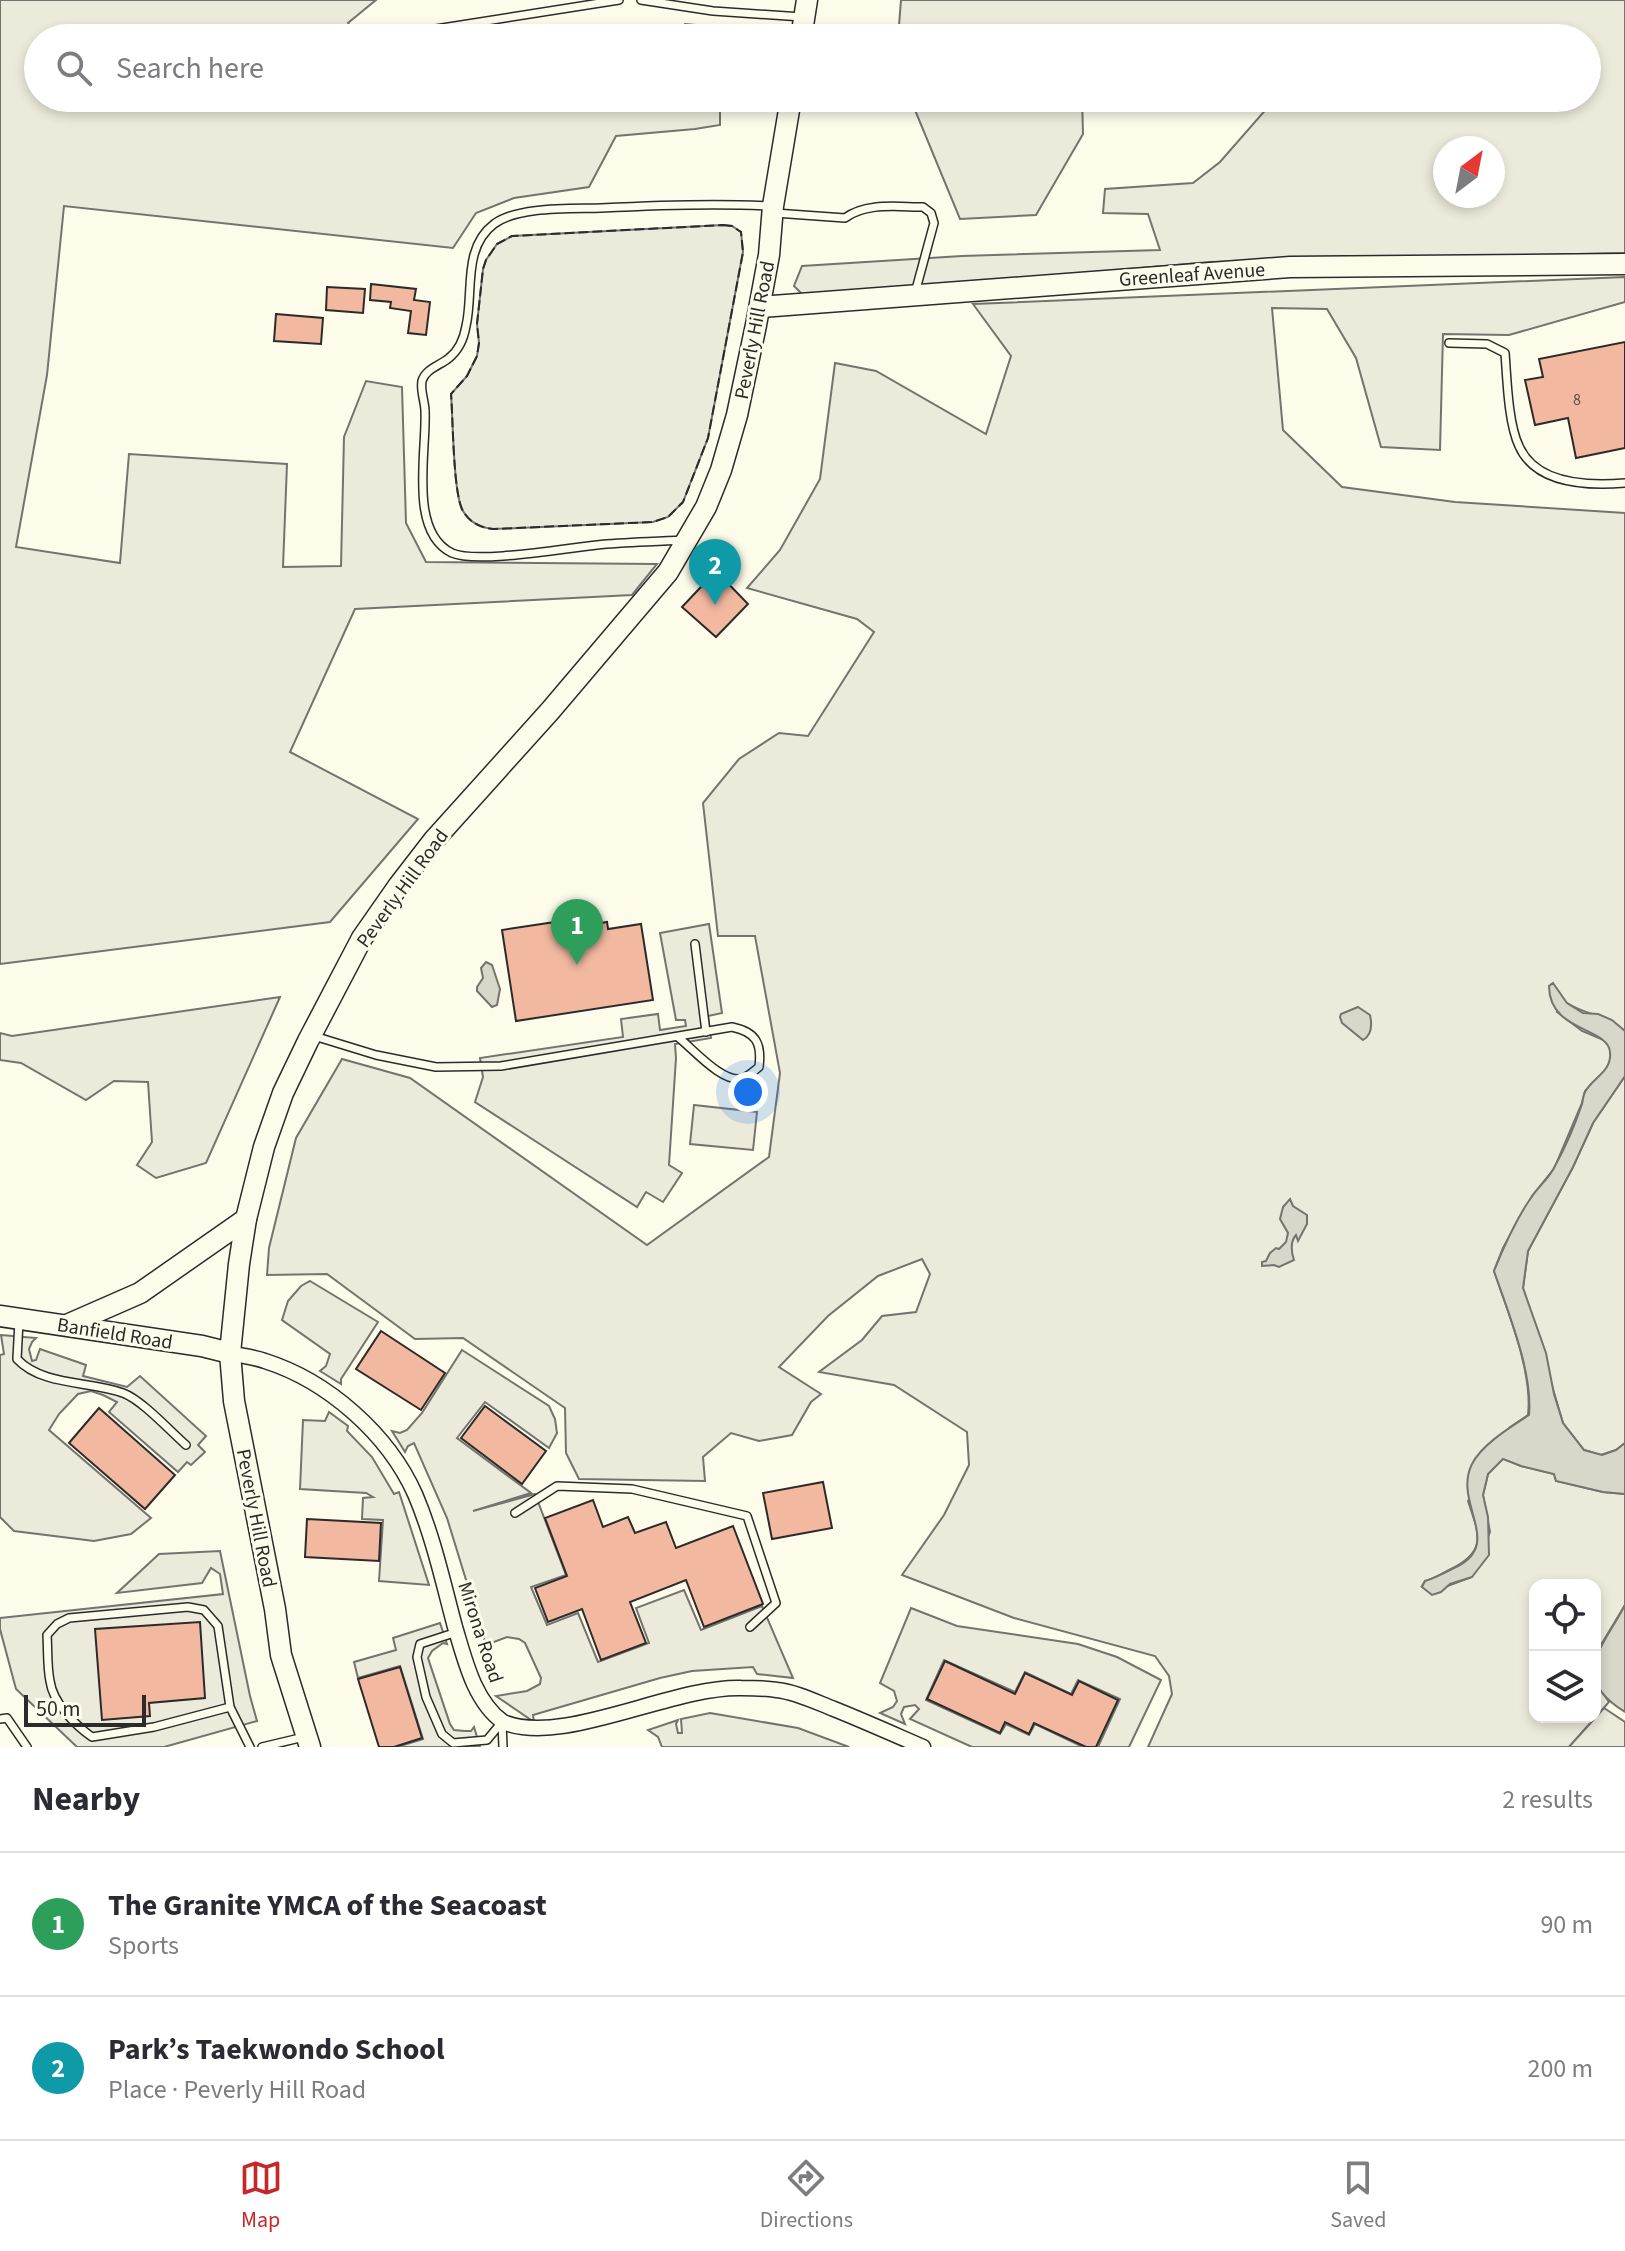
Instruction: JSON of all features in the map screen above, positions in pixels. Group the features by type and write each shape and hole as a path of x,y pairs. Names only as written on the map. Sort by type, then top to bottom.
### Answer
{"street":[{"name":"Peverly Hill Road","path":"308,1742 281,1655 275,1609 234,1401 230,1353 246,1219 264,1147 283,1093 362,938 433,841 668,572 706,507 721,470 737,415 760,307 789,112"},
{"name":"Greenleaf Avenue","path":"760,307 1290,267 1625,264"},
{"path":"67,1325 140,1293 246,1219"},
{"name":"Banfield Road","path":"9,1318 202,1346 230,1353"},
{"name":"Mirona Road","path":"230,1353 266,1361 326,1392 364,1420 386,1445 414,1492 430,1536 471,1678 484,1703 502,1722"},
{"path":"502,1722 522,1733 554,1736 583,1731 693,1695 736,1688 779,1690 923,1747"}],"lane":[{"path":"467,24 619,0"},
{"path":"641,0 713,11 804,19"},
{"path":"688,540 601,544 477,557 455,554 434,538 425,511 422,382 427,372 452,356 461,343 467,325 471,264 483,236 493,224 507,217 545,211 631,207 721,204 845,218 854,211 878,207 923,207 931,213 934,223 914,295"},
{"path":"1449,343 1487,344 1505,353 1514,429 1519,447 1530,463 1547,474 1565,480 1604,485 1625,483"},
{"path":"695,944 706,1032"},
{"path":"312,1035 376,1055 436,1067 501,1066 732,1027 744,1029 755,1038 761,1051 759,1067 742,1079 730,1079 678,1037"},
{"path":"9,1318 17,1359 26,1369 73,1384 132,1397 186,1445"},
{"path":"515,1513 557,1486 632,1489 747,1516 776,1603 750,1627"},
{"path":"230,1707 154,1727 92,1737 78,1727 50,1684 47,1635 57,1624 69,1618 188,1607 204,1610 218,1626 230,1707 250,1747"},
{"path":"457,1632 420,1644 417,1657 426,1697 442,1734 453,1743 487,1740 502,1722"},
{"path":"0,1719 7,1718 27,1747"},
{"path":"502,1722 503,1747"},
{"path":"262,1747 308,1742"}],"shaded area":[{"path":"0,0 376,0 349,24 24,24 24,112 720,112 720,125 616,136 589,187 514,198 476,213 453,248 64,206 47,375 16,547 120,563 129,454 287,464 283,567 341,566 344,437 366,381 402,387 406,523 426,562 657,564 632,595 355,609 290,752 418,819 330,922 0,964"},
{"path":"901,0 1625,0 1625,253 1210,262 805,297 794,286 802,266 962,256 1160,250 1148,214 1103,213 1105,189 1193,183 1220,162 1264,112 1601,112 1601,24 899,24"},
{"path":"916,112 1082,112 1083,134 1036,215 960,219"},
{"path":"723,225 741,232 743,252 708,438 683,502 668,517 653,522 494,529 472,522 463,511 457,489 451,394 467,376 477,356 483,269 497,244 512,236"},
{"path":"1625,277 1625,302 1509,335 1443,334 1440,450 1381,447 1356,358 1327,309 1272,308 1283,430 1342,487 1455,502 1625,513 1625,1031 1610,1021 1567,1003 1557,1012 1582,1031 1606,1041 1611,1060 1606,1071 1585,1091 1554,1169 1532,1196 1494,1271 1523,1361 1529,1398 1528,1415 1509,1428 1468,1501 1477,1533 1475,1549 1470,1557 1425,1581 1422,1586 1445,1587 1472,1577 1490,1532 1483,1495 1488,1474 1503,1458 1554,1474 1556,1481 1625,1494 1625,1605 1601,1645 1601,1579 1529,1579 1529,1723 1590,1723 1569,1747 1148,1747 1172,1694 1169,1676 1155,1656 1014,1618 902,1575 944,1515 969,1465 967,1432 894,1385 819,1372 862,1340 882,1316 916,1312 930,1274 922,1259 878,1276 828,1316 779,1367 821,1394 811,1402 792,1435 759,1441 731,1433 703,1457 705,1481 579,1479 566,1453 565,1408 463,1338 415,1339 327,1274 267,1275 269,1248 296,1138 342,1059 410,1078 647,1245 769,1157 780,1073 755,936 718,936 703,803 739,759 779,733 808,736 874,632 857,619 747,588 780,550 820,479 835,363 876,371 986,434 1011,356 973,304"},
{"path":"709,924 722,1013 708,1016 711,1038 675,1044 669,1165 682,1173 663,1202 646,1192 637,1207 475,1102 483,1077 480,1058 623,1037 621,1019 658,1014 660,1030 686,1026 685,1020 676,1020 660,933"},
{"path":"486,962 492,965 500,989 497,1005 492,1007 477,991 483,978 481,968"},
{"path":"1553,983 1567,1003 1583,1013 1598,1014 1612,1020 1625,1031 1625,1076 1593,1123 1528,1251 1523,1288 1546,1353 1563,1423 1584,1450 1602,1455 1625,1443 1625,1494 1556,1481 1554,1474 1503,1459 1488,1474 1483,1495 1488,1517 1489,1555 1472,1577 1450,1584 1432,1595 1422,1587 1425,1581 1469,1559 1476,1548 1477,1535 1468,1493 1472,1464 1490,1443 1529,1415 1523,1361 1494,1271 1522,1213 1559,1158 1585,1092 1610,1059 1607,1044 1558,1012 1549,986"},
{"path":"280,997 206,1163 156,1178 137,1165 152,1142 148,1082 114,1081 86,1100 21,1063 0,1060 0,1033 12,1036"},
{"path":"1358,1007 1371,1018 1370,1032 1363,1040 1342,1023 1340,1017"},
{"path":"1625,1076 1625,1443 1601,1455 1584,1450 1563,1423 1523,1288 1528,1251 1593,1123"},
{"path":"694,1105 757,1112 753,1150 690,1144"},
{"path":"1290,1199 1293,1206 1307,1215 1307,1224 1298,1241 1296,1235 1293,1241 1294,1260 1279,1267 1262,1266 1270,1253 1286,1242 1288,1233 1280,1219 1283,1207"},
{"path":"310,1281 378,1322 341,1379 341,1384 320,1371 326,1366 330,1354 282,1320 288,1301"},
{"path":"1,1335 36,1338 29,1349 32,1361 36,1360 40,1349 86,1365 83,1376 127,1387 140,1376 206,1436 198,1445 205,1452 191,1465 187,1462 178,1472 109,1412 117,1402 103,1395 91,1391 78,1394 59,1414 49,1430 151,1518 131,1534 94,1541 14,1531 0,1517 0,1355 4,1354"},
{"path":"462,1350 549,1406 555,1419 557,1433 549,1448 485,1402 457,1438 531,1493 473,1511 535,1494 566,1575 531,1587 547,1625 578,1613 598,1662 649,1643 636,1608 684,1590 701,1630 762,1606 793,1678 757,1674 753,1667 692,1671 533,1715 534,1722 496,1696 527,1691 540,1684 541,1678 525,1643 519,1639 507,1637 486,1645 447,1518 414,1443 405,1452 392,1431 400,1433 407,1430 422,1413"},
{"path":"329,1412 348,1426 347,1431 372,1457 394,1494 399,1492 429,1585 379,1581 383,1520 362,1519 363,1498 373,1497 366,1493 300,1489 303,1420 325,1421"},
{"path":"220,1551 257,1721 164,1747 77,1747 16,1689 0,1629 0,1618 223,1594 220,1574 211,1568 202,1583 117,1593 159,1554"},
{"path":"1625,1605 1625,1712 1601,1690 1601,1646"},
{"path":"911,1608 957,1626 1078,1644 1117,1657 1161,1680 1129,1747 1098,1747 1120,1699 1078,1680 1071,1694 1025,1672 1015,1692 944,1660 926,1700 1000,1734 1006,1724 1029,1735 1035,1724 1083,1747 972,1747 910,1719 919,1709 915,1705 904,1707 901,1714 905,1724 880,1713 893,1707 897,1701 894,1691 880,1683"},
{"path":"440,1623 447,1644 443,1643 432,1651 428,1658 450,1724 454,1730 471,1731 474,1727 480,1747 397,1747 423,1739 400,1666 358,1678 354,1662 396,1650 393,1638"},
{"path":"1601,1691 1609,1702 1601,1711"},
{"path":"1604,1708 1625,1722 1625,1747 1569,1747 1591,1723 1601,1723"},
{"path":"710,1713 798,1728 849,1747 662,1747 658,1737 648,1730 678,1720 678,1733 682,1733 681,1719"}],"building":[{"path":"371,284 416,289 414,300 430,302 426,335 408,333 411,311 390,308 391,302 370,300"},
{"path":"327,287 365,289 363,313 326,310"},
{"path":"276,314 323,318 321,344 274,341"},
{"path":"1625,342 1625,448 1576,458 1568,418 1535,425 1525,380 1543,377 1539,359"},
{"path":"716,571 748,604 716,637 682,607"},
{"path":"562,921 563,929 607,922 608,929 641,924 653,1000 516,1021 502,930"},
{"path":"381,1331 445,1373 421,1410 356,1369"},
{"path":"485,1406 546,1451 522,1484 461,1438"},
{"path":"99,1408 175,1475 145,1509 69,1443"},
{"path":"823,1482 832,1528 772,1539 763,1493"},
{"path":"593,1500 603,1527 628,1517 635,1533 666,1522 676,1548 733,1526 763,1604 704,1627 686,1580 630,1602 646,1643 601,1660 582,1609 548,1622 535,1588 567,1576 545,1518"},
{"path":"307,1519 381,1523 379,1561 305,1557"},
{"path":"200,1622 205,1698 149,1703 150,1716 102,1720 95,1629"},
{"path":"945,1661 1015,1694 1025,1673 1072,1695 1079,1681 1118,1700 1096,1747 1086,1747 1034,1723 1029,1734 1005,1722 1000,1733 927,1699"},
{"path":"400,1667 422,1738 394,1747 379,1747 358,1679"}],"fence":[{"path":"723,225 741,232 743,252 708,438 683,502 668,517 653,522 494,529 472,522 463,511 457,489 451,394 467,376 477,356 483,269 497,244 512,236 723,225"}],"place":[{"name":"Park’s Taekwondo School","path":"715,605"},
{"name":"The Granite YMCA of the Seacoast","path":"577,965"}]}
